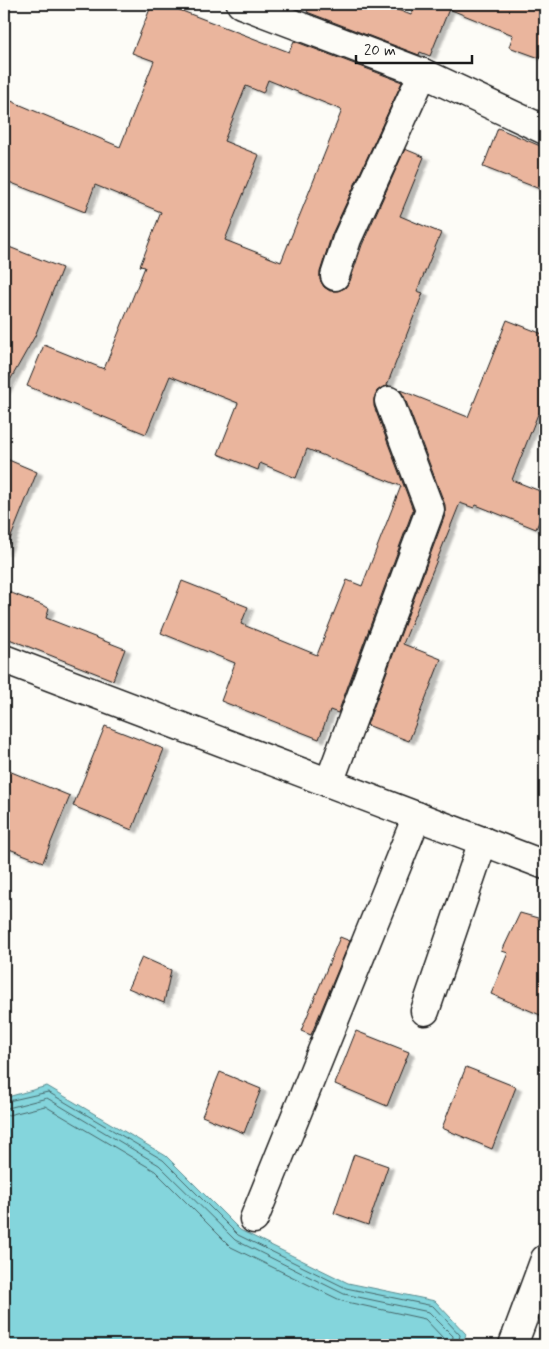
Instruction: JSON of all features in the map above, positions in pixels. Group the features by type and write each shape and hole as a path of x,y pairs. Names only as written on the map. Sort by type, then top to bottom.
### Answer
{"street":[{"path":"241,4 423,73 545,130"},
{"path":"335,276 348,239 423,73"},
{"path":"329,783 430,510 389,401"},
{"path":"4,659 545,865"},
{"path":"254,1219 417,816"},
{"path":"425,1011 483,841"},
{"path":"521,1342 545,1259"}],"water":[{"path":"47,1086 166,1156 240,1230 348,1283 435,1301 466,1334 463,1345 4,1345 4,1098"}],"building":[{"path":"152,4 164,4 289,52 294,41 402,82 332,234 320,272 320,280 324,287 330,291 338,291 345,288 350,281 362,245 405,149 424,157 400,216 441,233 417,291 423,293 387,385 389,386 377,391 374,399 374,406 413,510 338,713 330,710 319,739 221,701 235,663 161,633 182,581 248,607 241,624 317,655 347,580 362,586 401,486 307,449 296,478 260,463 258,470 218,454 238,403 170,376 146,434 27,386 44,345 104,369 145,267 140,266 161,212 95,185 85,212 4,180 4,98 120,147 154,61 132,53","holes":["268,80 342,110 281,262 225,240 259,155 224,141 246,86 263,93"]},
{"path":"311,4 382,4 411,15 416,4 545,4 545,60 509,47 513,35 449,9 430,56 420,52 419,55 307,12"},
{"path":"498,128 545,148 545,191 483,167"},
{"path":"4,245 62,268 35,336 4,391"},
{"path":"507,320 545,335 545,417 538,414 512,480 545,493 545,507 536,529 476,505 474,508 460,503 403,644 441,659 409,741 367,725 445,515 445,505 404,396 400,390 468,417"},
{"path":"4,458 37,472 5,552 4,552"},
{"path":"4,590 49,608 46,618 125,649 113,680 4,637"},
{"path":"105,726 164,749 132,830 73,806"},
{"path":"4,769 70,796 43,862 4,847"},
{"path":"520,913 545,920 545,1017 491,994 508,953 502,951"},
{"path":"340,937 350,941 311,1035 301,1031"},
{"path":"142,957 171,970 164,1003 128,988"},
{"path":"356,1031 409,1052 387,1106 335,1084"},
{"path":"466,1067 516,1087 492,1149 442,1128"},
{"path":"220,1072 261,1089 244,1133 202,1116"},
{"path":"354,1154 388,1166 368,1225 334,1213"}]}
